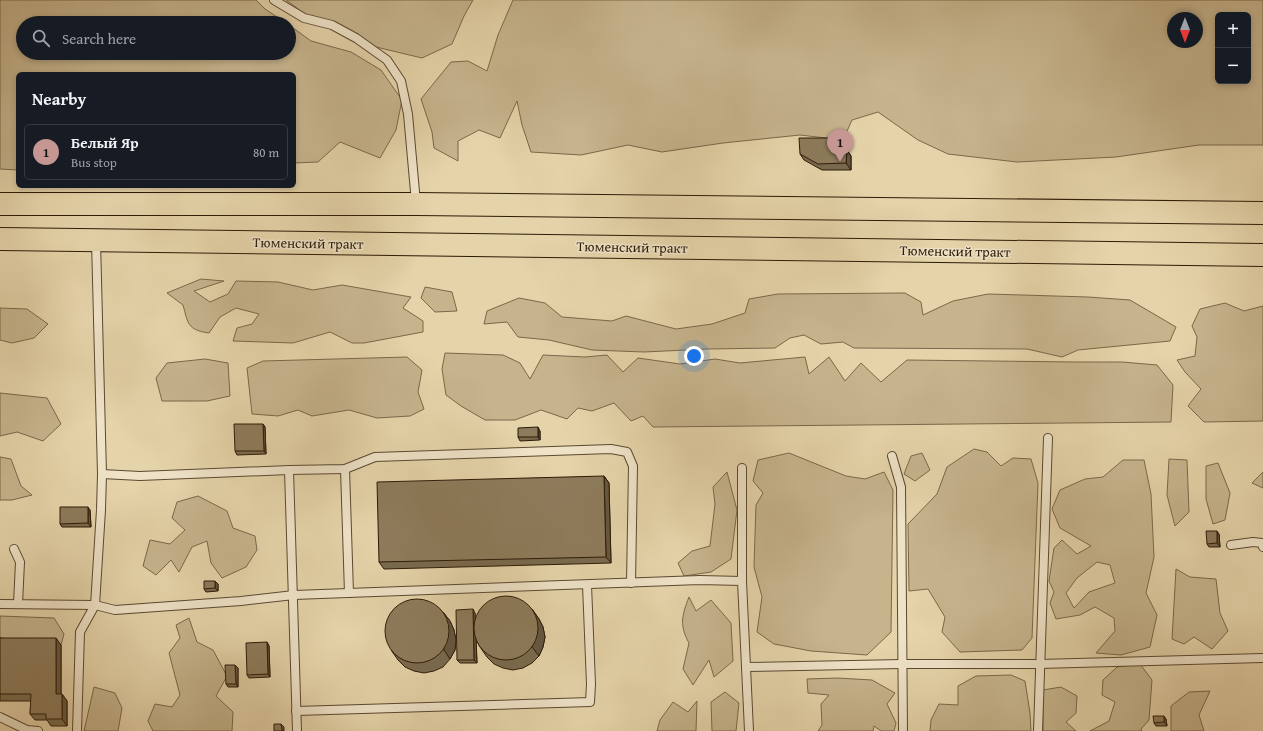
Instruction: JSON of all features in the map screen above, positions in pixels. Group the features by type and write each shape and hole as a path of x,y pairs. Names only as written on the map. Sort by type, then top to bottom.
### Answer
{"main road":[{"path":"0,204 416,204 1263,213"},
{"name":"Тюменский тракт","path":"0,239 1263,255"}],"lane":[{"path":"274,0 304,18 332,25 356,38 387,60 401,81 408,114 416,204"},
{"path":"77,731 80,632 95,605 101,510 102,474 96,240"},
{"path":"1038,731 1039,664 1048,438"},
{"path":"102,474 140,476 345,469 375,457 611,450 627,452 633,466 631,583"},
{"path":"892,456 901,487 903,731"},
{"path":"742,468 742,582 749,731"},
{"path":"345,469 349,593"},
{"path":"289,470 297,731"},
{"path":"1231,545 1253,542 1262,543 1263,547"},
{"path":"14,549 20,562 18,604"},
{"path":"0,604 95,605 115,610 241,601 294,595 700,580 742,582"},
{"path":"296,711 590,702 591,684 587,585"},
{"path":"746,667 902,664 1039,664 1263,658"},
{"path":"0,717 27,730 38,731"}],"shaded area":[{"path":"0,0 256,0 265,9 276,16 16,16 16,60 296,60 296,30 311,41 351,52 381,70 402,100 396,130 380,158 340,142 318,162 296,163 296,72 16,72 16,170 0,169"},
{"path":"286,0 473,0 464,16 452,44 422,58 376,47 348,29 317,23"},
{"path":"513,0 1263,0 1263,145 1199,145 1116,157 1017,162 948,154 918,140 878,112 852,120 843,140 800,135 723,143 662,152 628,145 581,155 531,152 522,125 517,101 500,138 479,130 458,141 458,161 434,148 432,132 421,99 451,62 468,61 487,71 498,35"},
{"path":"201,279 224,281 194,291 210,302 228,294 236,281 278,282 313,290 342,285 411,297 403,308 423,321 423,332 364,343 352,343 330,332 293,343 233,341 237,328 252,324 259,314 236,308 220,317 209,333 202,332 192,328 186,317 183,305 167,293"},
{"path":"425,287 452,292 457,311 435,312 421,298"},
{"path":"905,293 921,302 923,315 953,301 988,294 1088,297 1130,300 1176,327 1170,341 1078,350 1062,357 1027,349 854,348 843,342 821,344 804,335 790,338 775,348 644,352 592,350 549,340 518,337 507,322 484,324 487,311 519,298 545,303 562,317 612,321 626,316 676,329 712,324 745,313 749,299 778,294"},
{"path":"1225,303 1244,311 1263,306 1263,421 1204,422 1188,406 1201,389 1185,372 1177,360 1195,356 1197,337 1192,326 1200,309"},
{"path":"0,308 27,309 48,324 34,338 12,343 0,340"},
{"path":"445,353 503,355 520,363 530,379 543,355 585,357 607,355 623,372 638,358 680,364 715,359 740,363 805,357 809,374 829,357 845,381 861,363 881,382 907,360 1122,362 1157,365 1173,385 1171,422 653,427 643,416 631,421 614,403 592,411 578,408 567,419 541,410 515,420 485,420 446,395 442,369"},
{"path":"407,357 422,370 418,392 424,409 410,416 377,418 349,410 312,416 298,410 278,416 252,414 247,368 263,361"},
{"path":"205,359 228,363 230,396 207,401 162,401 156,378 167,363"},
{"path":"0,393 47,398 61,424 43,441 17,432 0,436"},
{"path":"974,449 987,452 1001,466 1013,458 1031,459 1038,483 1032,638 1022,650 960,652 942,632 945,617 928,589 909,591 908,524 937,494 947,467"},
{"path":"789,453 846,476 865,479 884,472 893,490 891,632 867,655 811,651 774,644 757,632 762,597 754,567 756,505 763,493 753,481 758,460"},
{"path":"922,453 930,470 915,481 904,474 911,456"},
{"path":"0,457 11,459 21,486 32,495 12,500 0,500"},
{"path":"1169,459 1187,460 1189,512 1175,526 1167,495"},
{"path":"1123,460 1144,460 1151,494 1154,557 1146,593 1157,615 1150,647 1121,655 1096,653 1115,631 1114,618 1095,607 1080,615 1056,619 1050,603 1054,592 1049,581 1054,548 1062,540 1077,554 1091,546 1060,528 1052,509 1060,490 1085,479 1103,477","holes":["1097,562 1110,565 1115,583 1089,592 1074,608 1066,593 1077,578"]},
{"path":"1218,463 1230,493 1225,520 1213,524 1206,499 1206,466"},
{"path":"727,472 737,510 731,559 711,572 684,576 678,563 692,551 710,546 715,504 713,487"},
{"path":"1263,472 1263,488 1252,483"},
{"path":"198,496 227,511 233,528 255,536 257,550 246,567 222,578 211,563 207,541 192,547 179,572 171,560 156,575 143,566 150,540 170,544 185,530 172,518 177,502"},
{"path":"1176,569 1190,577 1216,579 1220,613 1228,631 1212,649 1194,637 1184,644 1172,639"},
{"path":"689,597 696,611 711,600 731,623 733,661 714,677 709,660 693,685 683,669 689,643 684,631 683,615"},
{"path":"0,616 54,618 64,634 61,645 0,644"},
{"path":"189,618 197,642 213,650 227,676 216,696 233,712 232,731 153,731 148,721 155,704 172,707 180,695 169,653 180,638 176,625"},
{"path":"1140,664 1152,680 1149,720 1141,729 1142,731 1090,731 1109,721 1115,702 1102,695 1103,680 1117,667"},
{"path":"1011,675 1025,681 1031,731 930,731 931,720 939,704 958,705 958,686 976,676"},
{"path":"837,678 872,680 895,693 887,704 896,723 894,731 881,731 874,726 873,731 818,731 822,725 821,704 829,695 808,693 807,679"},
{"path":"94,687 115,693 122,708 118,731 84,731"},
{"path":"1061,687 1077,696 1076,713 1066,722 1076,731 1043,731 1043,690"},
{"path":"1210,691 1199,715 1204,731 1171,731 1171,706 1189,692"},
{"path":"725,692 739,703 736,731 712,731 711,702"},
{"path":"697,701 696,731 657,731 660,720 673,702 688,712"}],"building":[{"path":"799,138 831,138 847,150 846,163 818,164 800,154"},
{"path":"234,424 263,424 264,451 235,451"},
{"path":"538,427 538,437 518,437 518,428"},
{"path":"604,476 606,557 379,562 377,482"},
{"path":"60,507 88,507 88,523 60,524"},
{"path":"1206,531 1217,531 1217,543 1207,544"},
{"path":"204,581 215,581 215,588 204,589"},
{"path":"506,596 524,601 529,605 533,610 538,628 533,646 529,651 524,655 506,660 488,655 483,651 479,646 474,628 479,610 483,605 488,601"},
{"path":"417,599 435,604 440,608 444,613 449,631 444,649 440,654 435,658 417,663 399,658 394,654 390,649 385,631 390,613 394,608 399,604"},
{"path":"473,609 474,660 457,660 456,610"},
{"path":"0,638 56,638 56,694 62,694 62,719 46,719 46,714 30,714 31,694 0,694"},
{"path":"267,642 268,674 247,675 246,643"},
{"path":"225,665 235,665 236,684 226,684"},
{"path":"1153,716 1164,716 1164,722 1154,723"},
{"path":"274,724 281,724 282,731 274,731"}],"place":[{"name":"Белый Яр","path":"840,162"}]}
